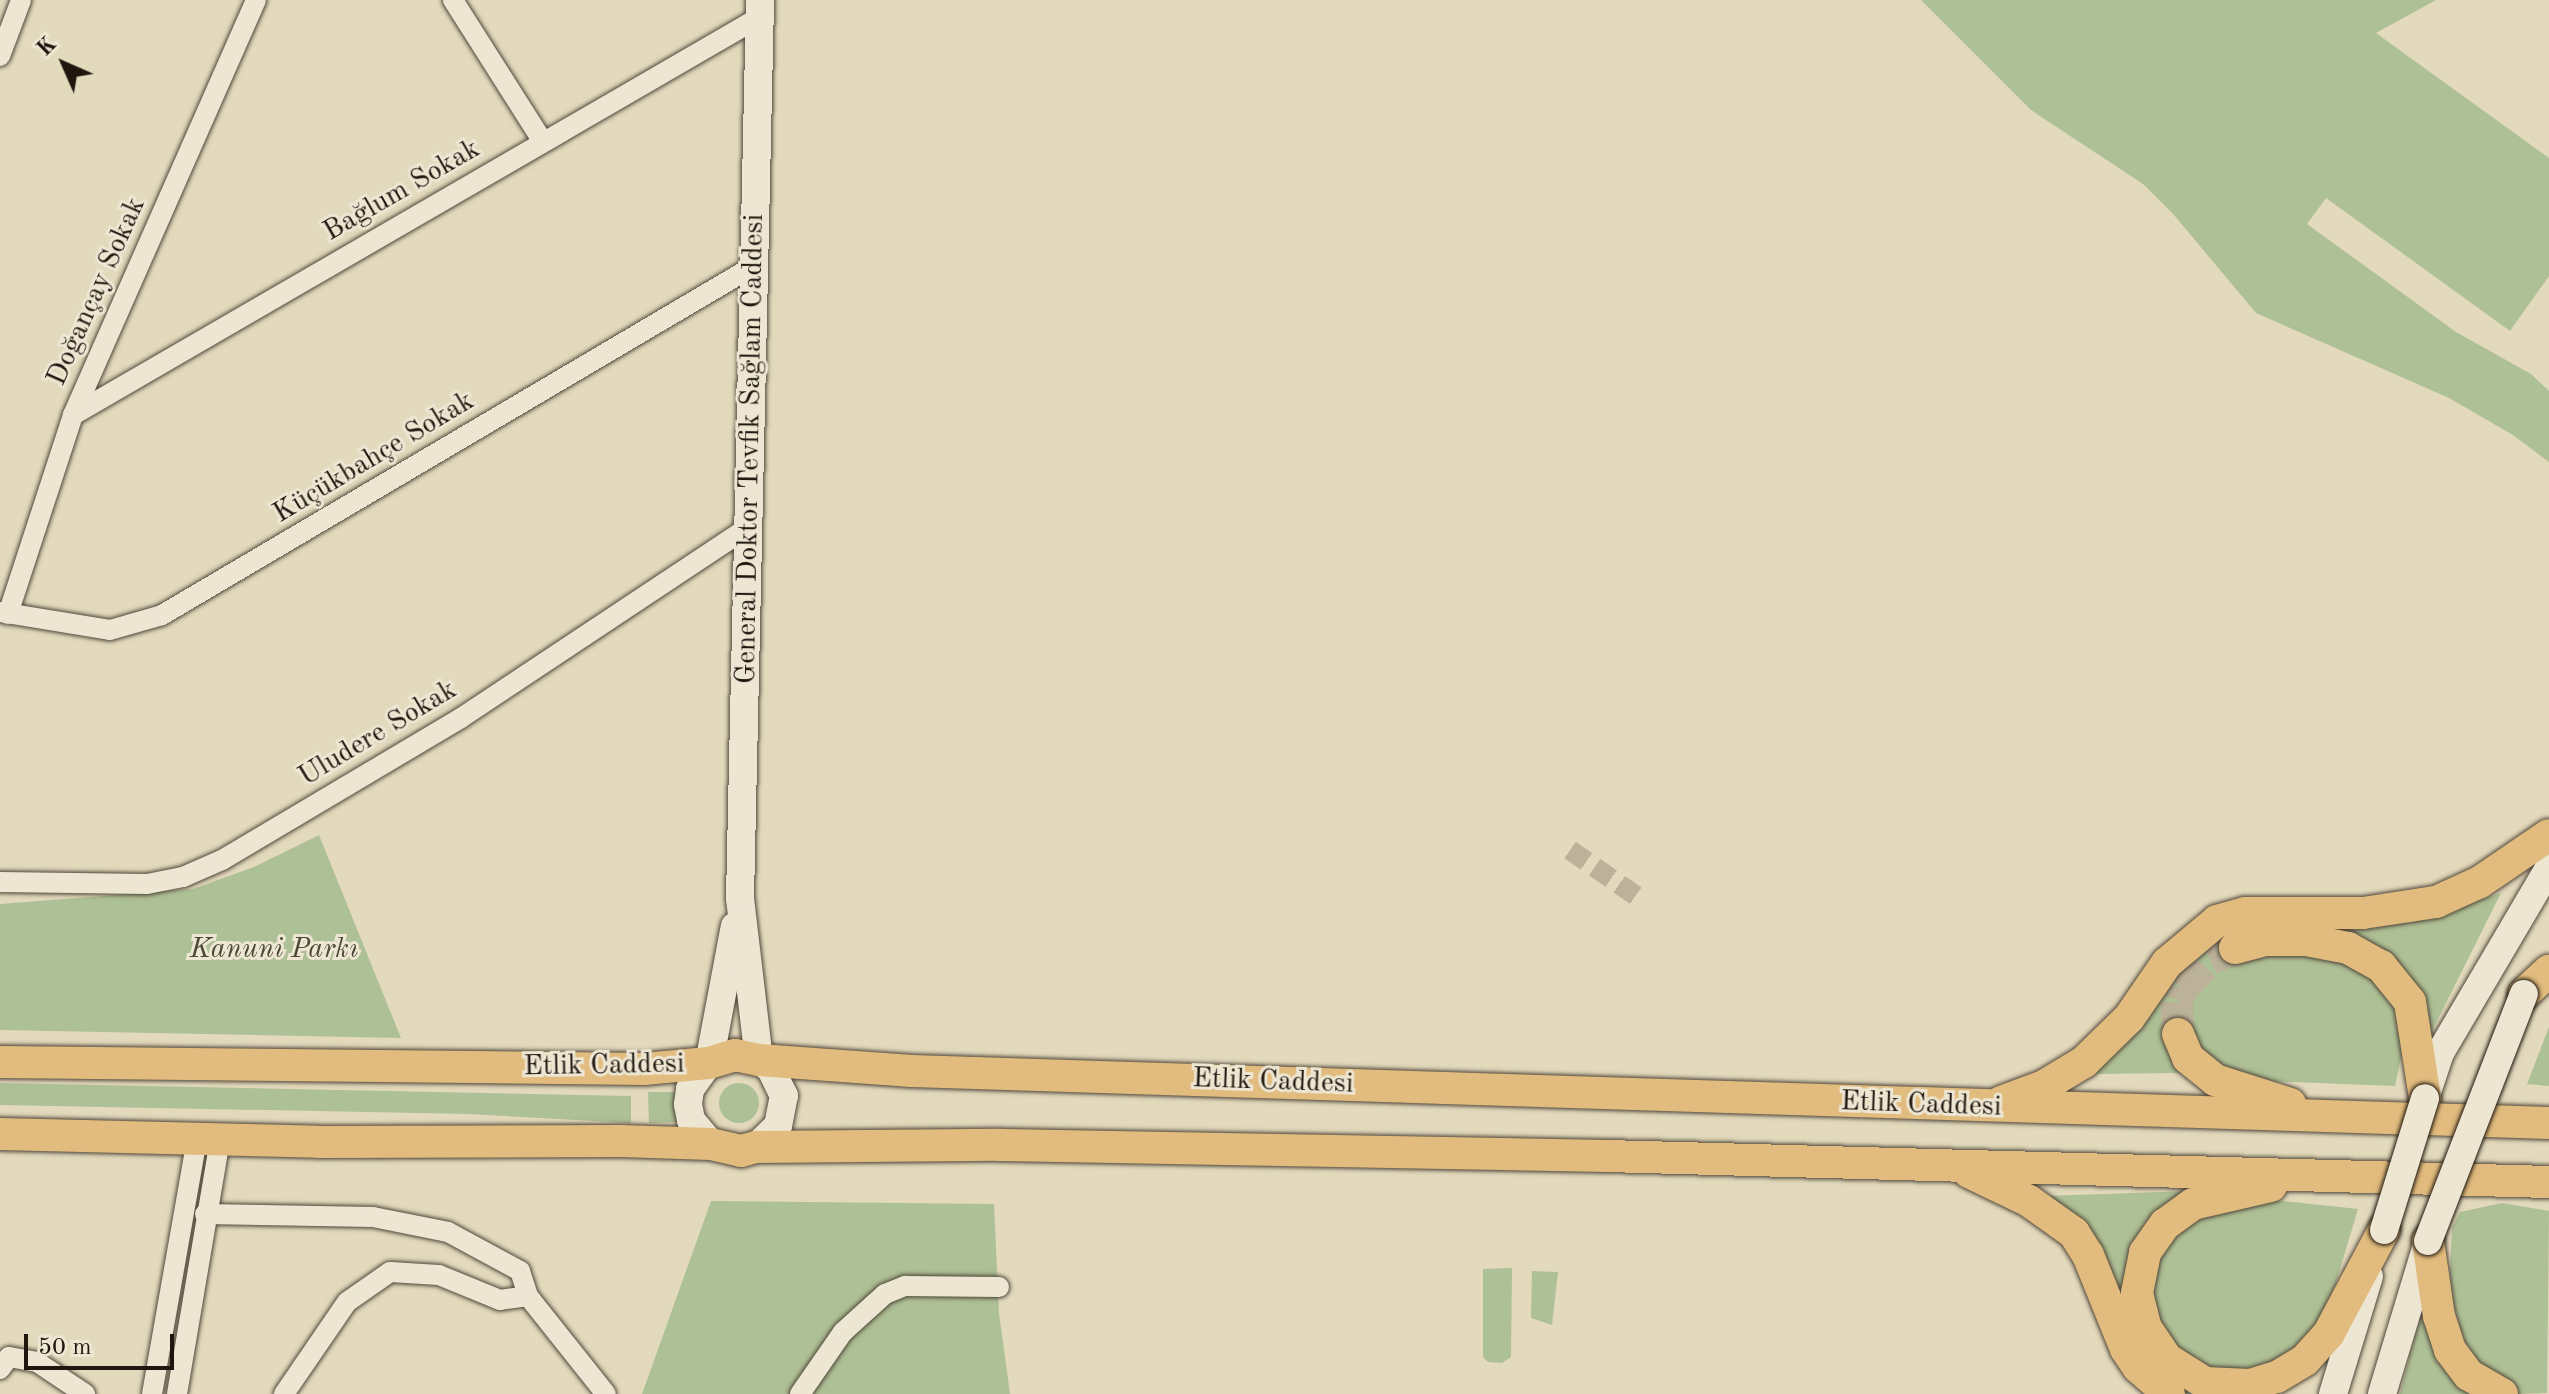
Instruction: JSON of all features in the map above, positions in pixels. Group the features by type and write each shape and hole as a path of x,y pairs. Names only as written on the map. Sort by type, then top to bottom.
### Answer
{"main road":[{"name":"General Doktor Tevfik Sağlam Caddesi","path":"759,1060 740,898 757,264 760,8"},
{"path":"1987,1107 2044,1086 2084,1062 2129,1018 2167,963 2217,921 2245,913 2363,913 2436,902 2480,882 2549,835"},
{"path":"2429,1046 2549,868"},
{"name":"General Doktor Tevfik Sağlam Caddesi","path":"709,1063 740,898"},
{"path":"2235,948 2265,940 2306,940 2348,948 2365,956 2381,966 2402,989 2429,1046 2425,1098 2333,1394"},
{"path":"2382,1394 2428,1241 2524,994 2549,956"},
{"path":"2524,994 2549,971"},
{"path":"2178,1034 2188,1058 2200,1071 2233,1089 2368,1119"},
{"name":"Etlik Caddesi","path":"0,1062 644,1069 709,1063 735,1055 759,1060 912,1071 2549,1123"},
{"path":"756,1147 778,1126 784,1112 780,1082 759,1060"},
{"path":"709,1063 690,1089 688,1104 691,1120 711,1144"},
{"name":"Etlik Caddesi","path":"0,1134 711,1144 726,1150 756,1147 1016,1145 1951,1165 2549,1182"},
{"path":"1951,1165 2029,1201 2074,1233 2088,1255 2126,1349 2145,1375 2169,1394"},
{"path":"2334,1176 2206,1200 2184,1209 2156,1233 2145,1253 2137,1302 2152,1339 2167,1359 2190,1376 2224,1386 2250,1385 2295,1367 2324,1341 2384,1230"},
{"path":"2499,1181 2549,1201"},
{"path":"2428,1241 2445,1338 2457,1361 2483,1386 2502,1394"}],"street":[{"path":"0,56 21,0"},
{"name":"Doğançay Sokak","path":"4,613 73,415 256,0"},
{"path":"453,0 543,142"},
{"name":"Bağlum Sokak","path":"73,415 543,142 760,8"},
{"name":"Küçükbahçe Sokak","path":"4,613 110,630 162,615 757,264"},
{"name":"Uludere Sokak","path":"0,882 147,884 183,877 222,860 461,718 749,527"},
{"path":"177,1394 205,1214 208,1139"},
{"path":"152,1394 208,1139"},
{"path":"205,1214 373,1217 448,1232 520,1271 528,1296 606,1394"},
{"path":"284,1394 347,1302 390,1272 439,1275 500,1300 528,1296"},
{"path":"800,1394 843,1332 885,1294 905,1286 999,1287"},
{"path":"0,1369 9,1357 37,1362 85,1394"}],"green space":[{"path":"1921,0 2436,0 2376,33 2549,158 2549,276 2510,331 2326,198 2307,224 2456,332 2531,374 2549,391 2549,462 2513,435 2449,398 2256,313 2174,215 2143,184 2031,110"},
{"name":"Kanuni Parkı","path":"319,835 401,1038 0,1030 0,904 193,889 254,867"},
{"path":"2501,893 2429,1037 2409,982 2383,954 2357,940 2299,930 2232,940 2239,958 2275,947 2308,946 2371,968 2391,988 2402,1013 2405,1040 2395,1086 2237,1080 2202,1059 2185,1032 2170,1037 2179,1073 2095,1074 2132,1036 2177,968 2202,944 2241,927 2265,923 2410,923"},
{"path":"2549,1027 2549,1086 2527,1084"},
{"path":"0,1083 631,1096 631,1123 469,1114 0,1105"},
{"path":"739,1083 753,1089 759,1103 753,1117 739,1123 725,1117 719,1103 725,1089"},
{"path":"648,1092 679,1092 679,1122 649,1123"},
{"path":"2191,1191 2128,1289 2208,1394 2187,1394 2165,1378 2045,1196"},
{"path":"2274,1200 2358,1209 2331,1299 2322,1318 2299,1348 2262,1370 2215,1371 2183,1356 2155,1316 2151,1284 2166,1240 2196,1217"},
{"path":"711,1201 994,1204 999,1313 1010,1394 642,1394"},
{"path":"2502,1203 2549,1211 2547,1393 2518,1394 2483,1376 2448,1318 2452,1228 2460,1212"},
{"path":"1512,1268 1511,1357 1502,1363 1488,1362 1483,1357 1483,1269"},
{"path":"1532,1271 1558,1272 1552,1325 1531,1318"},
{"path":"2424,1300 2484,1394 2400,1394"}],"tunnel":[{"path":"1570,850 1639,898"},
{"path":"2178,1034 2177,1000 2182,989 2210,959 2235,948"}]}
